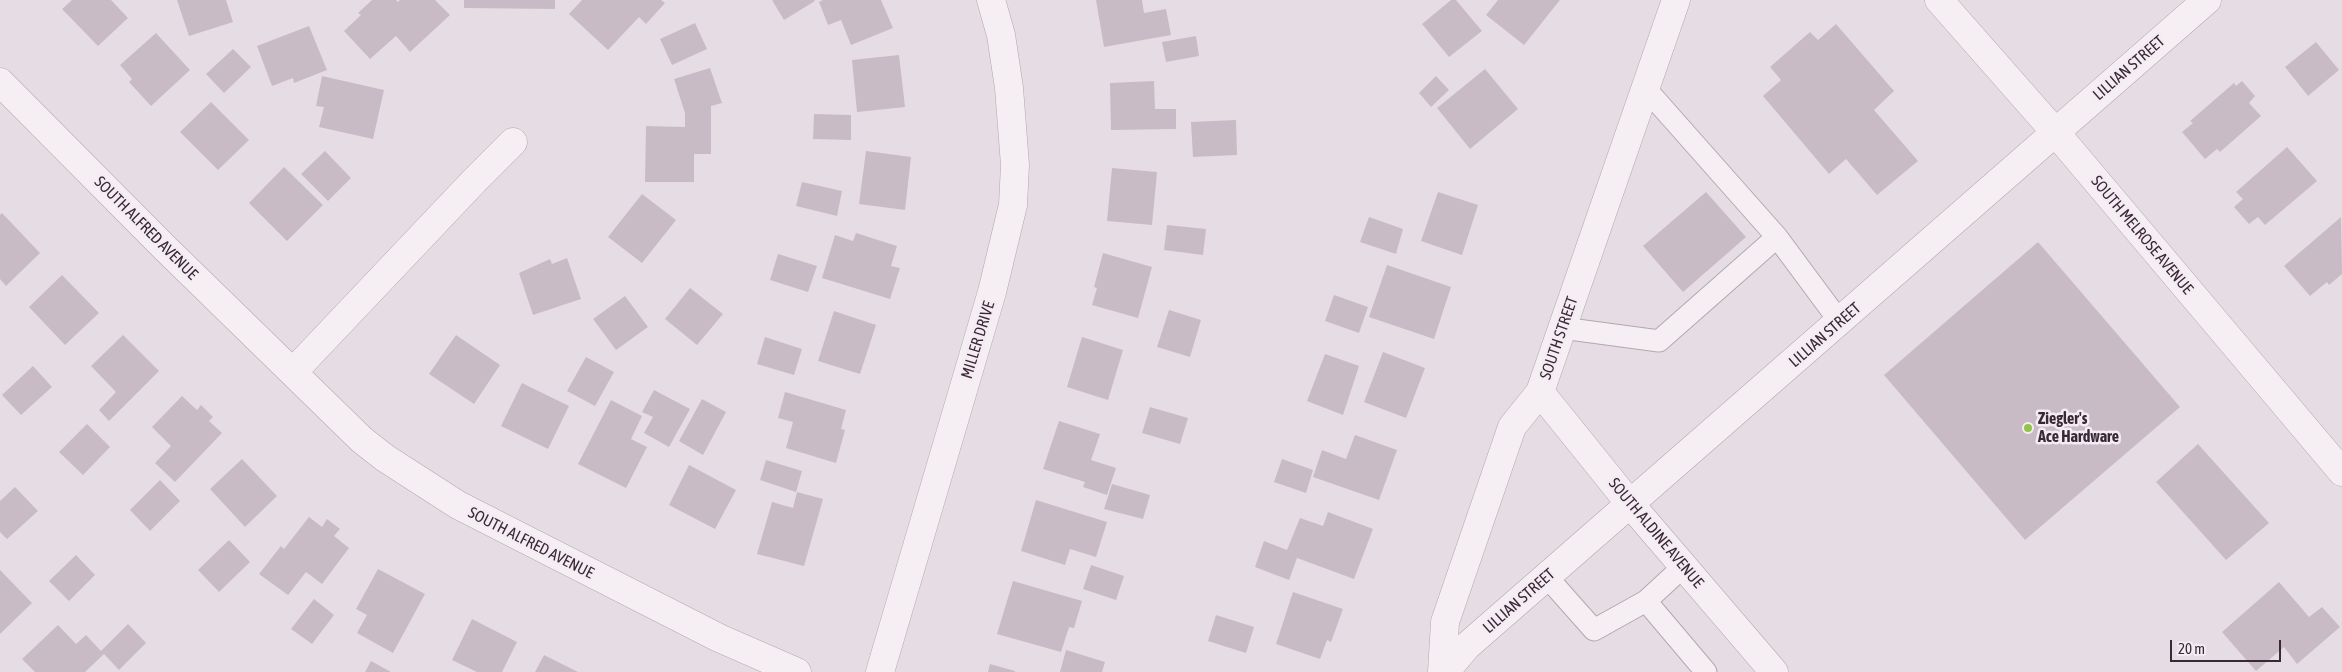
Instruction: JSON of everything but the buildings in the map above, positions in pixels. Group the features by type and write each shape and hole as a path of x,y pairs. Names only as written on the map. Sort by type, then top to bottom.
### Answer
{"street":[{"name":"MILLER DRIVE","path":"880,672 992,292 1013,205 1015,165 1010,88 1001,35 991,0"},
{"name":"SOUTH STREET","path":"1444,672 1444,622 1512,427 1540,392 1676,0"},
{"name":"SOUTH MELROSE AVENUE","path":"1939,0 2056,133 2342,472"},
{"name":"LILLIAN STREET","path":"1444,672 1467,646 1631,505 2206,0"},
{"name":"SOUTH ALFRED AVENUE","path":"0,82 165,248 362,440 385,458 433,490 719,638 797,672"},
{"path":"293,372 513,142"},
{"name":"SOUTH ALDINE AVENUE","path":"1540,392 1631,505 1774,672"}],"lane":[{"path":"1646,89 1777,237 1840,322"},
{"path":"1562,328 1659,341 1777,237"},
{"path":"1547,577 1594,630 1646,601 1684,566"},
{"path":"1646,601 1706,672"}],"place":[{"name":"Ziegler's Ace Hardware","path":"2028,428"}]}
